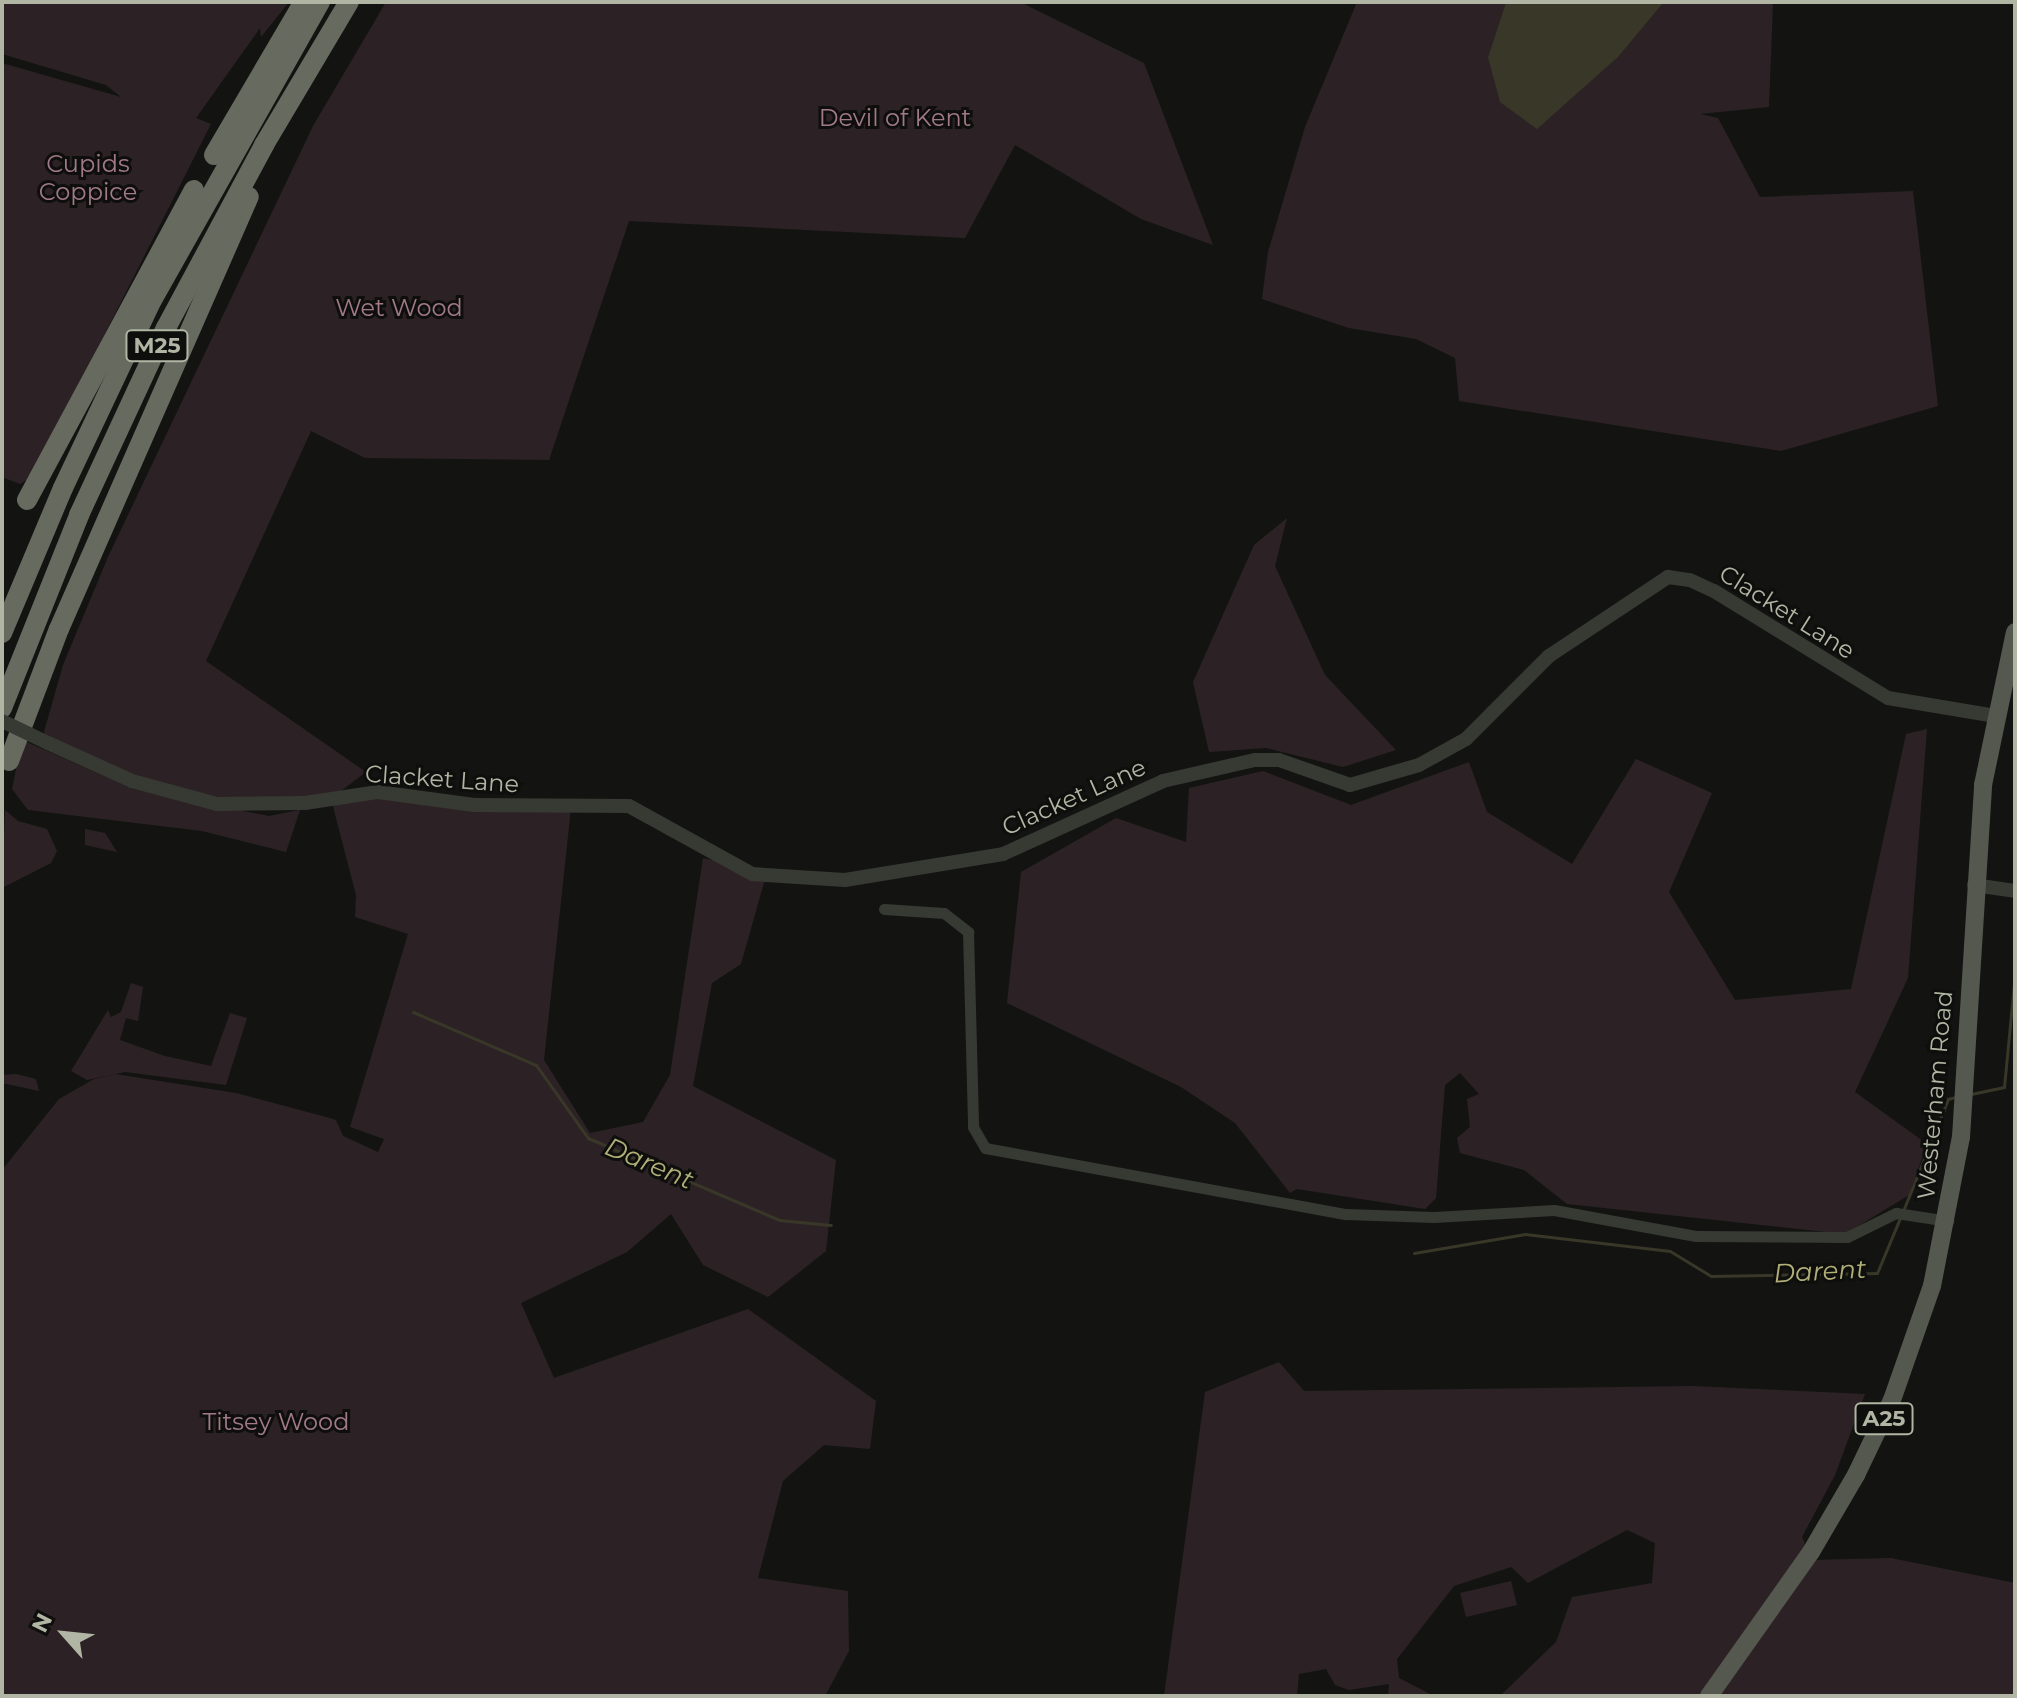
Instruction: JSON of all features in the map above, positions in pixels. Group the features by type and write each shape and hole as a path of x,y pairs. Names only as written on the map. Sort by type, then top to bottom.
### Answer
{"highway":[{"name":"M25","path":"27,500 85,386 304,2"},
{"name":"M25","path":"2,633 73,465 152,300 320,2"},
{"name":"M25","path":"2,708 63,551 144,374 290,100 349,2"},
{"name":"M25","path":"9,761 59,629 290,100"}],"main road":[{"name":"Westerham Road","path":"1709,1696 1817,1542 1863,1463 1912,1347 1948,1221 1964,1096 1974,885 1995,716 2015,632"}],"street":[{"name":"Clacket Lane","path":"2,721 132,781 217,804 305,803 378,792 474,805 629,806 752,874 845,880 1003,854 1163,781 1255,760 1279,760 1350,785 1419,765 1466,739 1542,661 1668,577 1690,580 1714,591 1888,698 1995,716"},
{"path":"1974,885 2015,891"},
{"path":"884,909 944,913 968,932 973,1127 985,1148 1346,1214 1434,1217 1554,1210 1696,1236 1847,1237 1896,1213 1948,1221"}],"green space":[{"name":"Cupids Coppice","path":"2,2 289,2 261,37 260,28 196,118 211,124 33,476 20,484 2,477 2,63 121,97 106,85 2,54"},
{"name":"Titsey Wood","path":"386,2 1020,2 1144,63 1213,245 1141,219 1015,145 965,238 629,221 549,460 365,458 311,431 206,661 366,772 333,797 355,793 571,808 544,1060 590,1133 643,1122 670,1075 703,858 767,872 741,964 712,983 693,1086 836,1160 826,1251 768,1297 703,1265 671,1214 627,1252 521,1303 554,1378 748,1309 876,1401 870,1449 824,1445 783,1481 758,1578 848,1591 849,1651 825,1696 2,1696 2,1170 59,1099 94,1079 115,1074 236,1093 326,1117 336,1120 343,1136 378,1152 384,1139 350,1127 408,934 355,917 356,895 331,799 192,799 48,743 44,732 63,665 108,557 313,126"},
{"path":"1357,2 1506,2 1488,57 1619,56 1664,2 1773,2 1769,107 1700,114 1718,118 1760,197 1913,191 1938,406 1781,451 1459,401 1455,358 1416,339 1349,328 1262,299 1268,252 1305,127"},
{"path":"1287,518 1275,566 1325,675 1396,750 1343,767 1266,748 1209,752 1193,682 1254,545"},
{"path":"1927,729 1908,978 1855,1092 1927,1144 1909,1195 1845,1234 1567,1204 1524,1170 1460,1153 1457,1138 1470,1127 1467,1099 1479,1094 1460,1073 1445,1085 1436,1198 1425,1209 1297,1189 1290,1193 1235,1123 1181,1087 1007,1003 1021,872 1116,818 1186,842 1189,788 1263,771 1351,805 1469,762 1487,812 1572,864 1636,759 1712,793 1669,892 1735,1000 1851,989 1906,734"},
{"path":"22,740 134,789 269,816 300,810 286,852 202,831 28,810 12,789"},
{"path":"5,810 18,821 47,829 57,851 51,863 2,888"},
{"path":"85,829 105,833 117,852 85,845"},
{"path":"131,983 143,987 138,1021 126,1018 120,1040 165,1056 211,1066 230,1013 247,1018 226,1085 125,1072 87,1080 71,1071 108,1010 111,1017 121,1012"},
{"path":"16,1074 36,1079 39,1091 2,1083 2,1075"},
{"path":"1279,1362 1304,1391 1693,1386 1865,1394 1835,1475 1802,1537 1812,1560 1891,1558 2015,1583 2015,1696 1500,1696 1556,1642 1572,1597 1652,1583 1655,1543 1627,1530 1528,1583 1511,1567 1454,1586 1397,1659 1399,1678 1434,1696 1388,1696 1389,1684 1349,1690 1335,1685 1326,1669 1299,1674 1297,1696 1164,1696 1205,1392"},
{"path":"1511,1581 1517,1605 1466,1617 1460,1593"}],"shaded area":[{"path":"1506,2 1664,2 1619,56 1537,129 1500,102 1488,57"}],"waterway":[{"name":"Darent","path":"1971,1094 2004,1087 2015,972"},
{"name":"Darent","path":"413,1012 536,1065 588,1138 779,1220 831,1225"},
{"name":"Darent","path":"1903,1211 1948,1099 1955,1097"},
{"name":"Darent","path":"1414,1253 1525,1234 1670,1251 1711,1276 1877,1273 1900,1218"}],"park label":[{"name":"Devil of Kent","path":"895,118"},
{"name":"Wet Wood","path":"399,308"}]}
